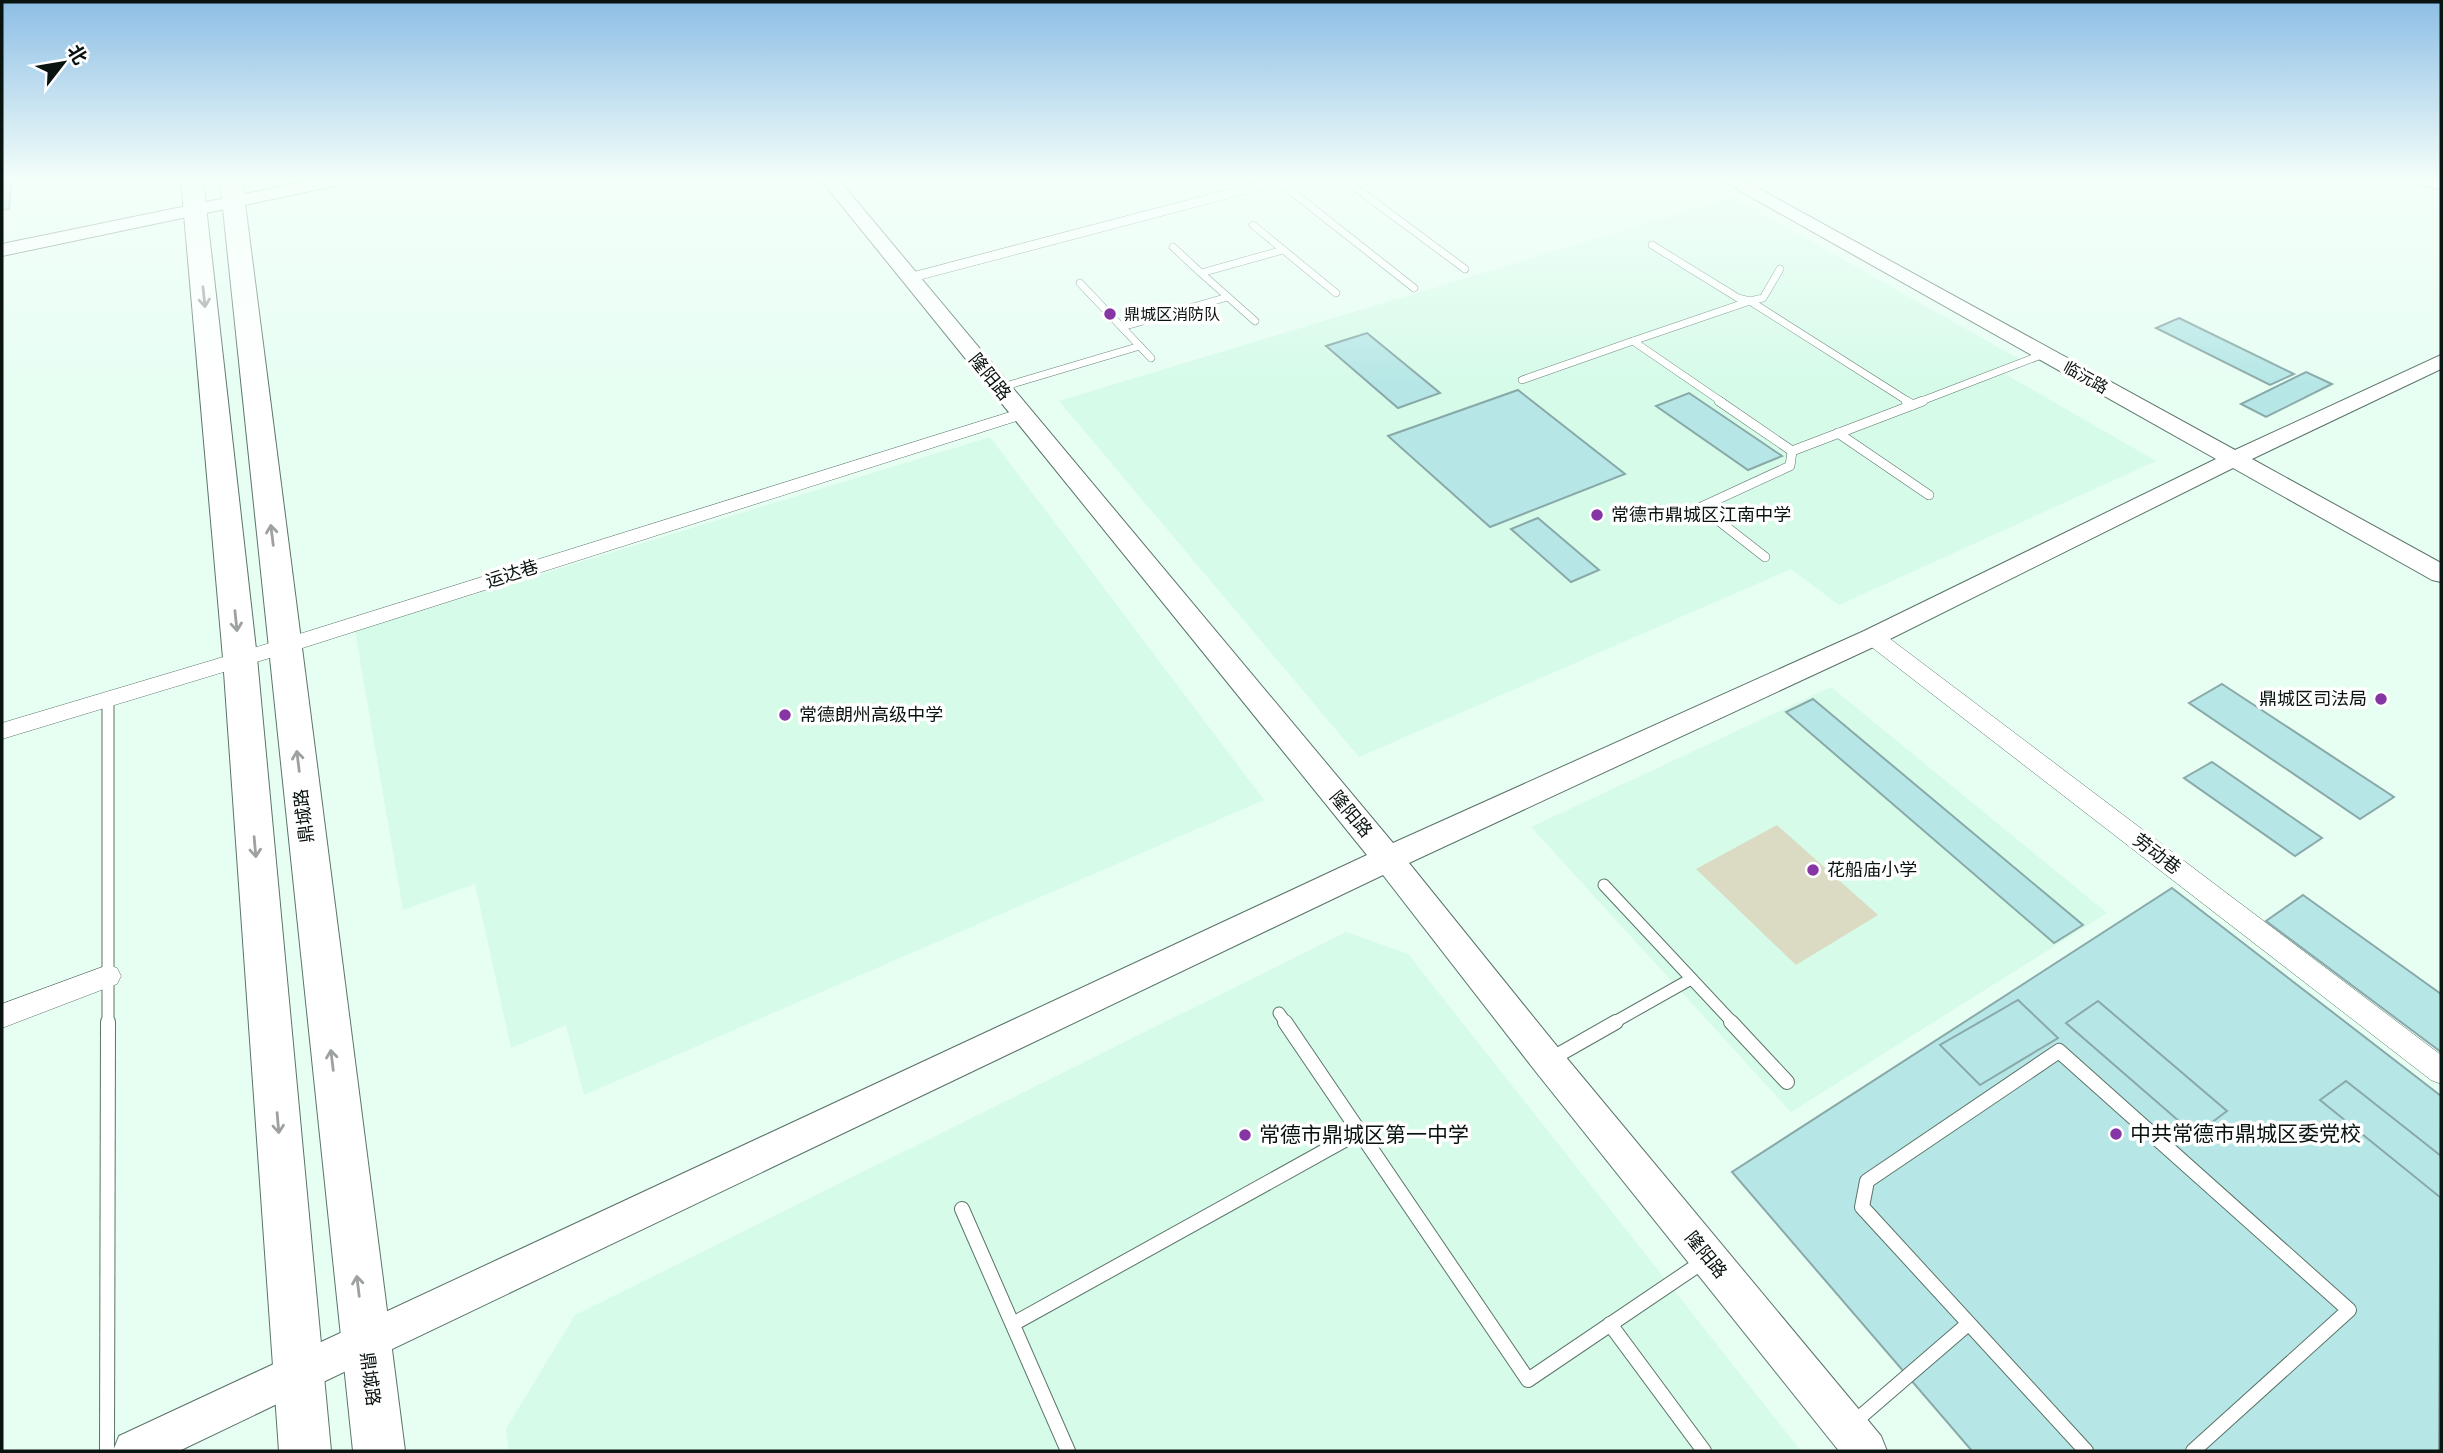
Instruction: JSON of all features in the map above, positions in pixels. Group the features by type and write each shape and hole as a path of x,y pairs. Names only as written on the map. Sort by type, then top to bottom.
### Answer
{"main road":[{"path":"199,248 240,659 305,1451"},
{"name":"鼎城路","path":"239,248 379,1451"}],"street":[{"name":"隆阳路","path":"885,248 1388,859 1548,1061 1866,1451"},
{"path":"909,278 1023,248"},
{"name":"临沅路","path":"1852,248 2441,574"},
{"path":"134,1451 1388,859 1873,638 2234,459 2441,361"},
{"name":"运达巷","path":"2,731 285,646 1020,414"},
{"name":"劳动巷","path":"1873,638 2441,1071"},
{"path":"2,1016 108,976"}],"lane":[{"path":"1174,248 1255,321"},
{"path":"1280,248 1336,293"},
{"path":"1363,248 1414,288"},
{"path":"1436,248 1465,269"},
{"path":"1657,248 1738,298 1750,301 1913,405"},
{"path":"1201,273 1283,250"},
{"path":"1522,380 1763,298 1780,270"},
{"path":"1080,283 1151,358"},
{"path":"1122,327 1228,297"},
{"path":"1633,341 1791,451"},
{"path":"999,388 1140,346"},
{"path":"1791,451 2044,354"},
{"path":"1838,433 1929,495"},
{"path":"1765,557 1701,507 1790,466 1791,451"},
{"path":"107,1451 108,699"},
{"path":"1604,885 1787,1082"},
{"path":"1548,1061 1691,979"},
{"path":"1279,1013 1528,1380 1708,1258"},
{"path":"2086,1451 1863,1208 1867,1181 2059,1051 2348,1310 2193,1451"},
{"path":"1013,1324 1360,1132"},
{"path":"962,1209 1068,1451"},
{"path":"1611,1324 1704,1451"},
{"path":"1847,1428 1968,1324"}],"shaded area":[{"name":"常德市鼎城区江南中学","path":"1565,248 1823,248 2021,360 1998,370 2156,461 1839,605 1791,569 1359,757 1059,401"},
{"name":"常德朗州高级中学","path":"990,437 1264,800 584,1095 566,1025 511,1048 475,884 403,910 355,631"},
{"name":"花船庙小学","path":"1831,687 2107,913 1791,1112 1531,827"},
{"path":"1777,825 1878,915 1796,965 1696,869"},
{"name":"常德市鼎城区第一中学","path":"1346,932 1408,954 1801,1451 509,1451 506,1429 575,1315"}],"building":[{"path":"2179,318 2294,374 2270,385 2156,328"},
{"path":"1367,333 1440,393 1398,408 1326,346"},
{"path":"2306,372 2332,384 2266,417 2241,404"},
{"path":"1518,390 1625,474 1490,527 1388,436"},
{"path":"1689,393 1782,456 1748,470 1656,406"},
{"path":"1538,518 1599,570 1571,582 1511,529"},
{"path":"2222,684 2394,797 2360,819 2189,703"},
{"path":"1813,699 2083,925 2054,943 1786,712"},
{"path":"2212,762 2322,838 2295,856 2184,778"},
{"name":"中共常德市鼎城区委党校","path":"2172,888 2441,1096 2439,1451 1972,1451 1732,1172"},
{"path":"2303,895 2441,994 2441,1052 2266,921"},
{"path":"2018,1000 2058,1038 1980,1085 1940,1045"},
{"path":"2098,1001 2227,1111 2195,1135 2066,1023"},
{"path":"2346,1081 2441,1156 2441,1198 2320,1100"}],"place":[{"name":"鼎城区消防队","path":"1110,314"},
{"name":"常德市鼎城区江南中学","path":"1597,515"},
{"name":"鼎城区司法局","path":"2381,699"},
{"name":"常德朗州高级中学","path":"785,715"},
{"name":"花船庙小学","path":"1813,870"},
{"name":"中共常德市鼎城区委党校","path":"2116,1134"},
{"name":"常德市鼎城区第一中学","path":"1245,1135"}]}
